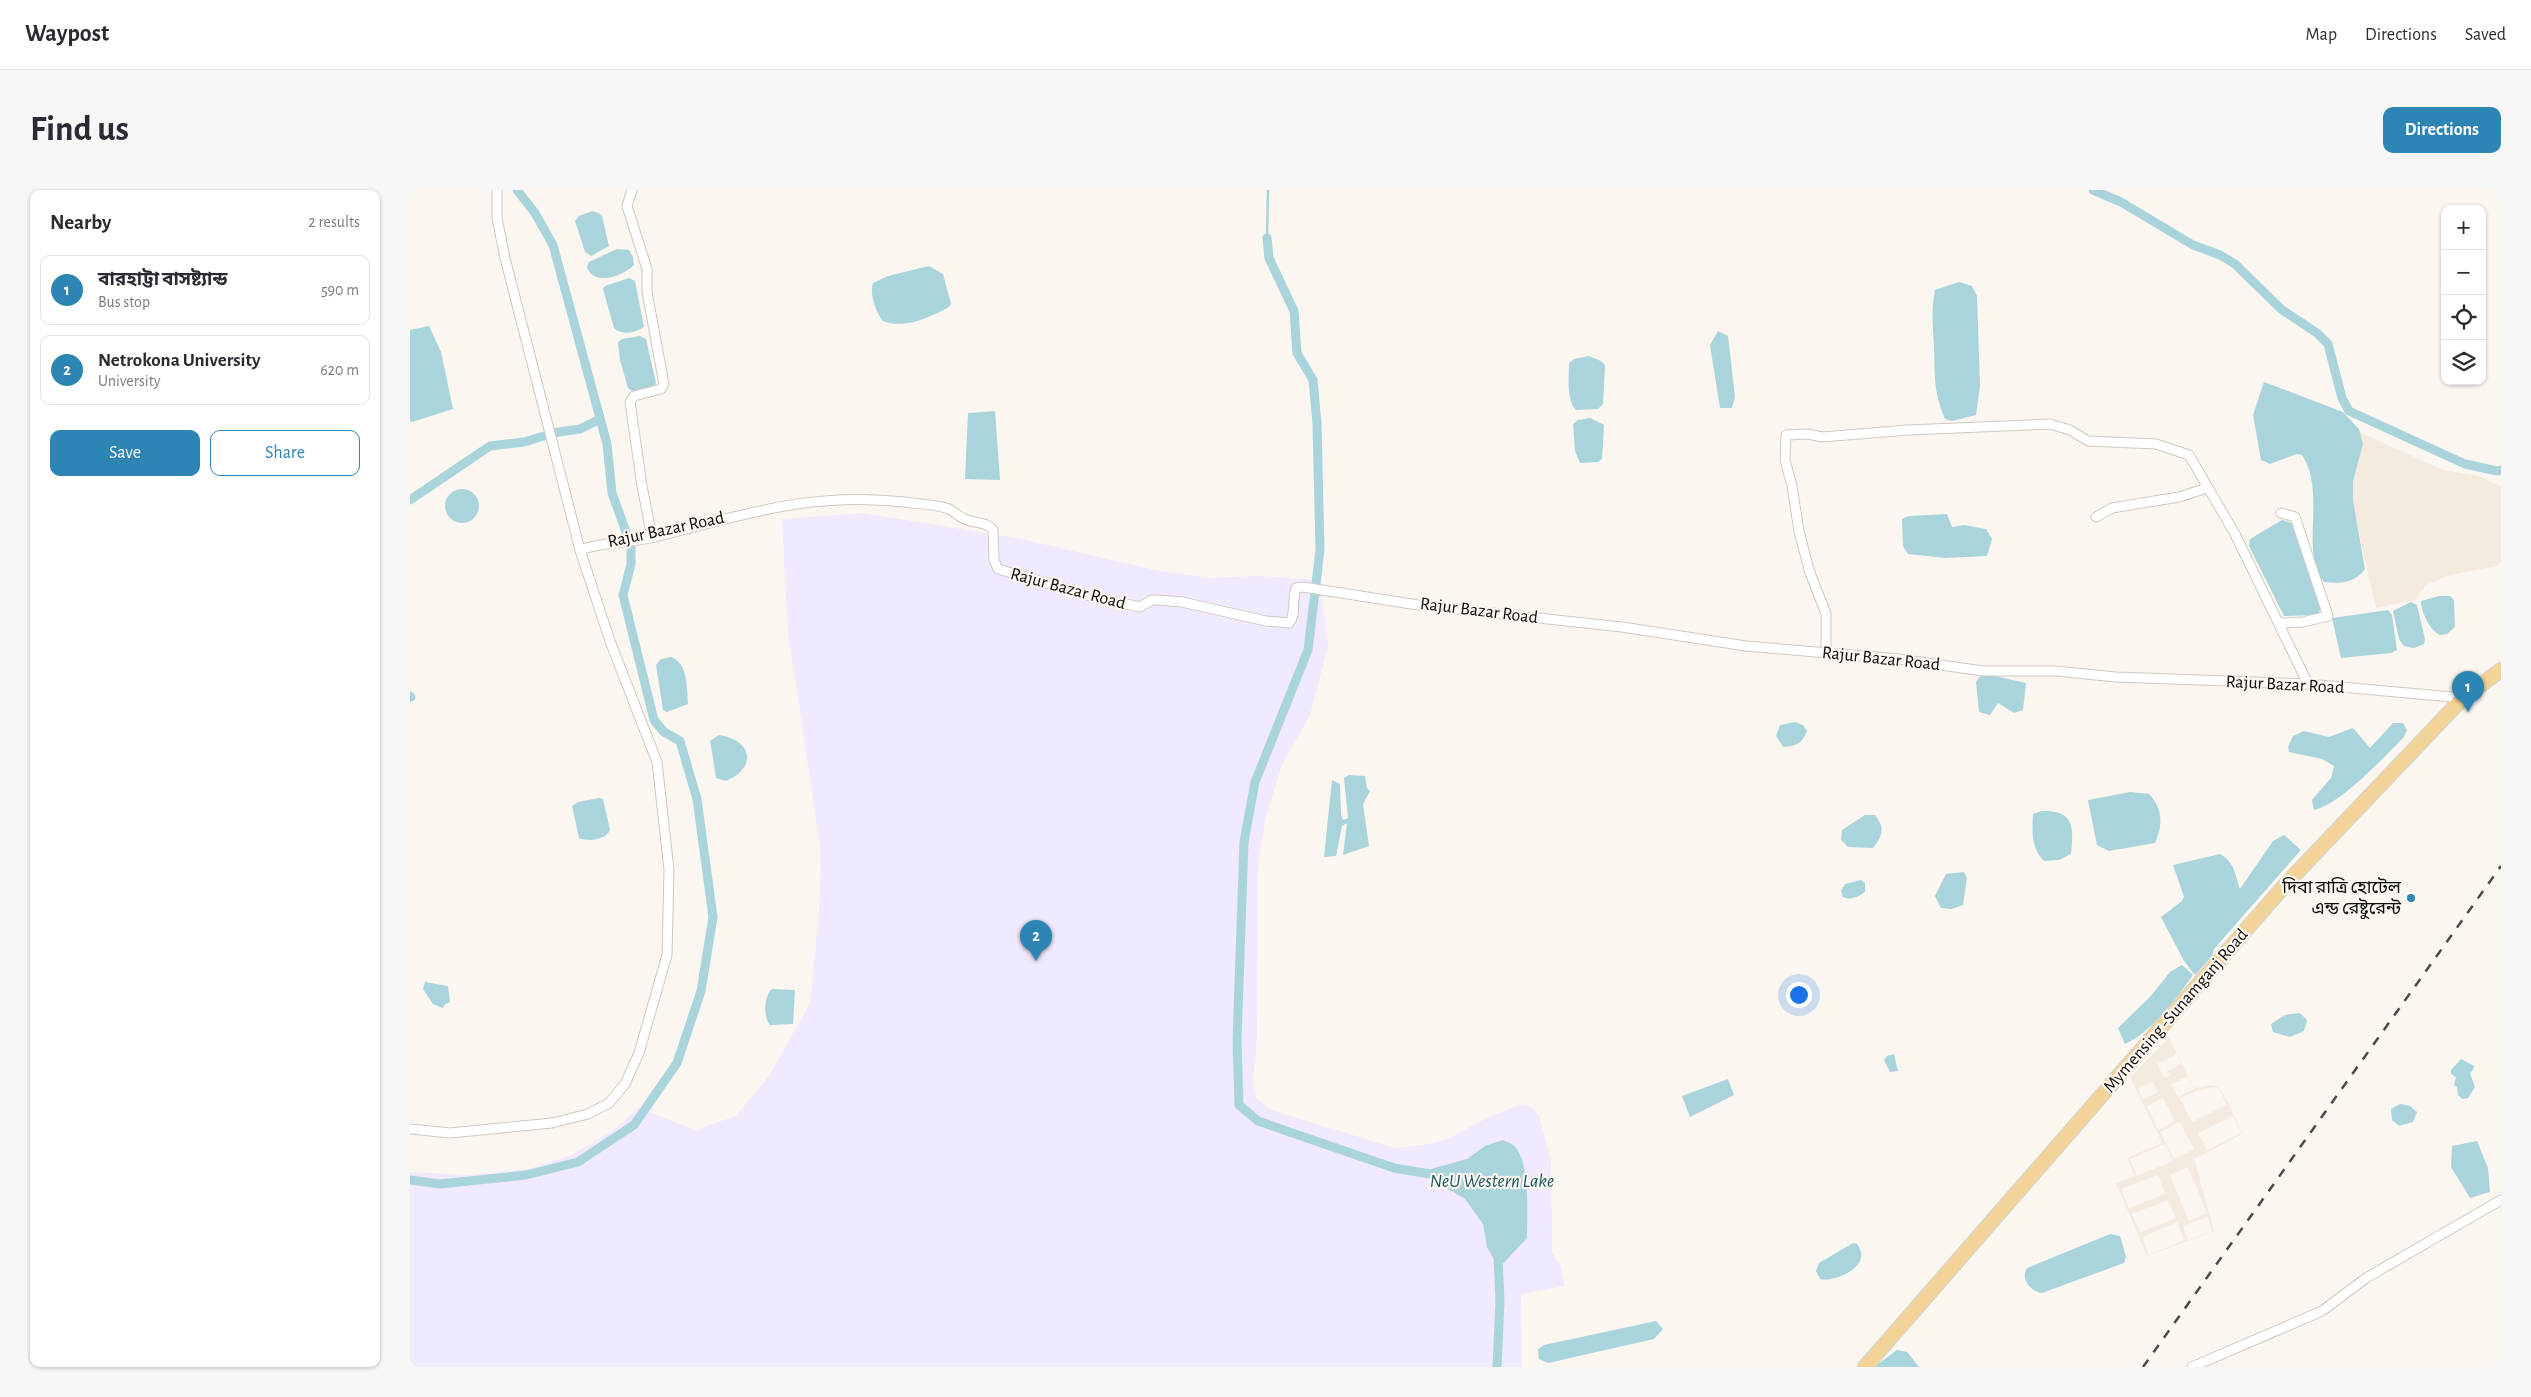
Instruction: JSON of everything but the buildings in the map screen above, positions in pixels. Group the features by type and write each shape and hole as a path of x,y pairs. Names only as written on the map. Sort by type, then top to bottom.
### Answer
{"main road":[{"name":"Mymensing -Sunamganj Road","path":"1865,1367 2285,885 2463,698 2501,670"}],"street":[{"path":"410,1129 450,1133 502,1130 552,1123 599,1109 609,1104 625,1084 639,1053 667,955 669,870 656,762 610,641 580,550 505,258 497,218 497,190"},
{"path":"632,190 627,206 647,269 647,292 664,384 661,389 634,396 630,402 651,537"},
{"path":"1826,652 1826,614 1819,591 1809,570 1799,531 1792,486 1785,460 1786,435 1808,434 1822,437 1908,430 2050,424 2070,430 2088,441 2156,444 2189,455 2234,534 2280,623 2308,684"},
{"path":"2096,517 2112,508 2180,497 2207,488"},
{"name":"Rajur Bazar Road","path":"580,550 597,545 622,544 739,514 805,501 871,498 938,507 949,510 966,520 987,525 992,530 994,560 998,569 1094,597 1140,608 1152,600 1165,601 1266,622 1289,623 1293,617 1292,596 1296,588 1304,587 1418,605 1622,627 1746,646 1899,659 1983,671 2056,671 2116,677 2308,684 2463,698"},
{"path":"2280,623 2303,622 2328,616 2295,517 2281,513"},
{"path":"2192,1367 2322,1311 2378,1271 2501,1200"}],"shaded area":[{"path":"2359,432 2443,470 2479,476 2501,486 2501,563 2496,566 2450,575 2426,585 2415,600 2376,608 2346,475"},
{"path":"863,513 1021,539 1155,570 1209,578 1259,576 1320,580 1328,647 1310,715 1282,765 1266,816 1258,863 1257,1040 1253,1077 1256,1098 1271,1110 1395,1148 1430,1144 1450,1138 1481,1121 1516,1106 1525,1105 1532,1108 1539,1116 1551,1160 1552,1253 1561,1266 1565,1286 1521,1294 1522,1367 410,1367 410,1172 468,1175 529,1169 570,1156 615,1129 638,1108 695,1130 736,1116 769,1076 810,1003 819,912 821,853 788,632 782,519"},
{"path":"2169,1038 2194,1088 2213,1085 2219,1088 2229,1104 2242,1134 2194,1159 2214,1231 2147,1256 2116,1183 2135,1176 2127,1158 2162,1143 2130,1077","holes":["2177,1054 2181,1064 2167,1071 2170,1075 2164,1078 2157,1064","2187,1076 2194,1089 2178,1097 2171,1085","2153,1082 2158,1092 2143,1100 2138,1089","2214,1087 2219,1089 2227,1105 2192,1122 2180,1098","2163,1098 2175,1121 2158,1130 2147,1106","2233,1116 2241,1133 2207,1150 2198,1133","2180,1122 2194,1149 2174,1159 2160,1132","2165,1144 2173,1161 2137,1176 2130,1159","2188,1167 2207,1213 2189,1221 2170,1175","2158,1175 2165,1194 2129,1208 2121,1189","2168,1200 2176,1218 2140,1232 2132,1214","2208,1217 2212,1231 2188,1240 2183,1226","2177,1222 2184,1240 2149,1255 2142,1237"]}],"water":[{"path":"592,211 602,216 609,246 591,256 585,252 575,221 579,216"},
{"path":"617,249 629,250 633,257 634,265 623,273 609,278 596,277 591,273 587,267 589,262"},
{"path":"929,266 943,274 951,304 949,307 934,315 907,323 899,324 883,321 874,303 873,283 888,276"},
{"path":"629,278 635,281 644,327 625,333 614,328 603,289 605,286"},
{"path":"1959,282 1972,286 1977,296 1980,386 1976,415 1952,421 1945,419 1937,391 1933,311 1935,290"},
{"path":"429,326 441,352 453,409 412,422 410,421 410,330"},
{"path":"1718,331 1728,336 1735,397 1732,408 1720,408 1710,345"},
{"path":"640,336 646,339 656,383 654,386 632,391 628,388 620,360 618,342 622,339"},
{"path":"1589,356 1601,361 1605,365 1603,404 1598,409 1576,410 1569,394 1569,363 1574,359"},
{"path":"2264,382 2343,412 2359,429 2363,444 2353,481 2353,501 2365,569 2352,580 2336,583 2324,582 2317,569 2313,539 2312,487 2309,470 2302,455 2297,454 2270,464 2261,460 2253,415"},
{"path":"995,411 1000,480 965,479 968,413"},
{"path":"1590,418 1604,425 1602,459 1598,462 1580,463 1575,451 1573,424 1578,420"},
{"path":"462,489 469,490 474,494 478,499 478,513 474,518 469,522 462,523 455,522 450,518 446,513 445,506 446,499 450,494 455,490"},
{"path":"1947,514 1952,527 1964,525 1986,529 1992,539 1987,556 1945,558 1908,554 1903,546 1902,519 1908,516"},
{"path":"2282,520 2291,523 2296,529 2320,608 2319,615 2284,616 2249,546 2250,539"},
{"path":"2439,596 2450,596 2454,600 2455,627 2447,634 2440,635 2433,630 2427,621 2421,601"},
{"path":"2411,602 2417,605 2425,639 2424,644 2414,648 2404,646 2399,639 2393,611"},
{"path":"2388,610 2392,615 2397,650 2391,653 2341,658 2332,618"},
{"path":"671,657 677,660 684,670 688,704 667,712 663,710 656,665 661,659"},
{"path":"1982,673 2026,683 2023,710 2014,713 1998,703 1990,715 1979,712 1976,682"},
{"path":"1795,722 1803,725 1807,731 1798,744 1783,747 1776,736 1780,725"},
{"path":"2393,723 2403,723 2407,730 2404,737 2349,790 2325,806 2314,810 2312,800 2331,778 2334,766 2322,759 2289,752 2288,747 2293,736 2304,731 2329,737 2353,728 2370,748"},
{"path":"719,735 739,742 747,755 743,769 726,781 716,778 710,741"},
{"path":"1349,775 1365,776 1367,788 1370,791 1363,804 1369,846 1343,855 1347,823 1342,826 1336,856 1324,857 1332,780 1340,784 1343,820 1348,818 1344,778"},
{"path":"2130,792 2149,794 2154,800 2160,817 2158,836 2155,843 2109,851 2097,845 2088,800"},
{"path":"603,799 610,830 601,838 587,840 579,838 572,806 578,802"},
{"path":"2042,811 2053,811 2066,817 2070,822 2072,828 2071,854 2059,860 2044,861 2037,851 2033,839 2033,814"},
{"path":"1865,815 1875,815 1878,820 1882,831 1879,839 1873,848 1848,847 1841,840 1842,830"},
{"path":"2284,835 2301,850 2214,949 2212,956 2195,975 2184,961 2161,917 2182,901 2184,897 2173,865 2220,854 2232,865 2240,889 2273,841"},
{"path":"1964,872 1967,878 1963,905 1952,909 1941,908 1935,896 1946,874"},
{"path":"1861,880 1865,883 1865,892 1852,898 1843,897 1841,891 1845,884"},
{"path":"2182,965 2193,975 2154,1023 2125,1044 2118,1028 2150,997 2170,972"},
{"path":"425,982 448,986 450,1002 445,1004 443,1008 433,1004 423,989"},
{"path":"772,989 795,990 793,1024 770,1025 765,1012 767,996"},
{"path":"2300,1013 2307,1020 2304,1031 2290,1037 2273,1032 2271,1024 2285,1015"},
{"path":"1894,1054 1898,1071 1890,1072 1884,1060 1887,1056"},
{"path":"2461,1059 2474,1066 2470,1073 2475,1087 2468,1098 2462,1099 2458,1095 2457,1087 2454,1085 2456,1077 2451,1074 2451,1070"},
{"path":"1728,1079 1734,1095 1690,1117 1682,1096"},
{"path":"2400,1104 2410,1106 2417,1112 2413,1122 2399,1126 2392,1120 2391,1109"},
{"name":"NeU Western Lake","path":"1503,1140 1513,1145 1519,1152 1523,1162 1527,1189 1527,1238 1499,1268 1487,1247 1483,1224 1465,1199 1420,1172 1467,1159 1485,1146"},
{"path":"2477,1141 2488,1168 2490,1192 2470,1198 2451,1167 2452,1146"},
{"path":"2110,1234 2120,1236 2126,1257 2124,1263 2042,1293 2034,1290 2028,1284 2025,1276 2027,1268"},
{"path":"1853,1243 1857,1244 1861,1252 1861,1259 1857,1265 1843,1275 1827,1280 1820,1279 1816,1271 1819,1263"},
{"path":"1656,1321 1663,1329 1654,1339 1548,1363 1539,1359 1538,1349 1544,1345"},
{"path":"1897,1350 1907,1352 1919,1367 1874,1367"}],"waterway":[{"path":"410,1180 440,1184 526,1175 578,1162 634,1125 677,1063 701,991 713,917 697,799 680,741 664,732 654,720 623,595 631,564 631,546 612,493 607,444 553,245 535,213 517,190"},
{"path":"1267,238 1268,190"},
{"path":"2093,190 2121,202 2193,245 2220,255 2235,264 2281,309 2317,333 2328,344 2342,398 2349,411 2465,464 2497,471 2501,470"},
{"path":"1267,238 1269,258 1294,311 1297,353 1313,380 1317,424 1320,550 1308,650 1255,782 1244,842 1237,1040 1239,1105 1258,1121 1394,1168 1430,1174"},
{"path":"552,433 580,429 600,419"},
{"path":"410,500 490,446 524,442 544,436"},
{"path":"1497,1367 1500,1301 1498,1257"}],"railway":[{"path":"2143,1367 2501,866"}],"place":[{"name":"বারহাট্টা বাসষ্ট্যান্ড","path":"2468,712"},
{"name":"দিবা রাত্রি হোটেল এন্ড রেষ্টুরেন্ট","path":"2411,898"},
{"name":"Netrokona University","path":"1036,961"}]}
